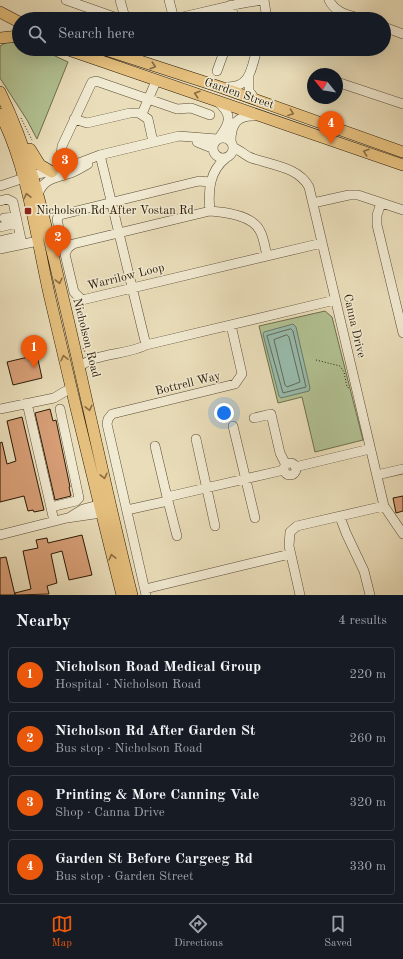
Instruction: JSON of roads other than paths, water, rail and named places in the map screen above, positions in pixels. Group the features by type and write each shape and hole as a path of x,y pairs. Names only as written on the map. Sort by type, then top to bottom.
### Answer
{"main road":[{"path":"0,12 12,18"},
{"path":"0,38 12,37"},
{"name":"Garden Street","path":"86,56 400,164"},
{"path":"103,56 130,65 144,76"},
{"name":"Garden Street","path":"125,56 220,87 403,152"},
{"name":"Nicholson Road","path":"0,92 3,114 12,143 38,194 80,367 122,595"},
{"path":"3,114 17,118 40,165 52,172"},
{"path":"361,137 397,155 400,164"},
{"name":"Nicholson Road","path":"28,177 38,241 72,393 88,457 106,508 132,595"}],"street":[{"path":"66,0 101,12"},
{"path":"120,0 123,12"},
{"path":"169,0 172,12"},
{"path":"195,12 219,4 231,5 263,0 266,12"},
{"path":"329,0 332,7 343,12"},
{"path":"231,5 232,12"},
{"path":"391,30 403,34"},
{"path":"217,71 222,56"},
{"path":"220,87 238,87 245,81 249,75 255,56"},
{"path":"249,75 249,91 255,100"},
{"path":"66,168 61,155 62,146 92,82 96,81 177,109 191,108 210,115"},
{"path":"142,114 156,81"},
{"path":"343,84 403,104"},
{"path":"214,172 213,151 218,138 226,128 228,116 226,109 216,100"},
{"path":"74,119 87,123 130,113 142,114 148,120 153,142"},
{"path":"210,211 208,195 210,182 214,172 227,157 232,144 233,126 238,119 244,116 261,115"},
{"path":"0,186 28,177 66,168 100,155 185,136 226,137 232,144"},
{"path":"38,194 42,186 48,180 73,173 101,159 181,141 195,141 213,151 219,158 227,157"},
{"name":"Canna Drive","path":"232,144 248,156 292,171 300,176 309,187 384,506 403,534"},
{"name":"Canna Drive","path":"227,157 248,156"},
{"path":"101,159 146,345"},
{"path":"210,182 199,181 60,215 57,219 61,239 68,248 73,244 210,211 227,212 255,224 261,232 267,256"},
{"path":"313,203 354,195 403,210"},
{"path":"0,201 8,199 13,203 21,240"},
{"path":"0,206 13,203"},
{"path":"381,203 377,215 377,225 403,333"},
{"path":"1,223 17,220"},
{"path":"0,249 21,240"},
{"path":"0,241 38,241"},
{"name":"Warrilow Loop","path":"68,248 65,254 74,292 82,300 322,243"},
{"path":"80,367 88,361 134,350 146,345 335,300"},
{"name":"Bottrell Way","path":"145,592 107,424 108,418 112,414 235,384 242,374 231,325"},
{"path":"76,352 89,355 133,345 146,345"},
{"path":"0,409 72,393"},
{"path":"28,404 54,521"},
{"path":"51,507 76,501 79,498 60,409"},
{"path":"254,418 271,414 280,453 285,467"},
{"path":"233,426 255,518"},
{"path":"196,439 215,526"},
{"path":"155,446 177,536"},
{"path":"127,510 246,479 292,464 295,467 370,448"},
{"path":"72,460 88,457"},
{"path":"377,475 403,469"},
{"path":"300,595 290,554 288,538 293,529 297,526 384,506"},
{"path":"0,535 106,508"},
{"path":"340,517 364,571 370,595"},
{"path":"145,592 290,554"}],"water":[{"path":"293,324 296,327 310,388 309,391 281,398 279,396 263,334 264,332"}],"place":[{"name":"Garden St Before Cargeeg Rd","path":"331,144"},
{"name":"Printing & More Canning Vale","path":"65,181"},
{"name":"Nicholson Rd After Vostan Rd","path":"28,211"},
{"name":"Nicholson Rd After Garden St","path":"58,258"},
{"name":"Nicholson Road Medical Group","path":"34,368"}]}
